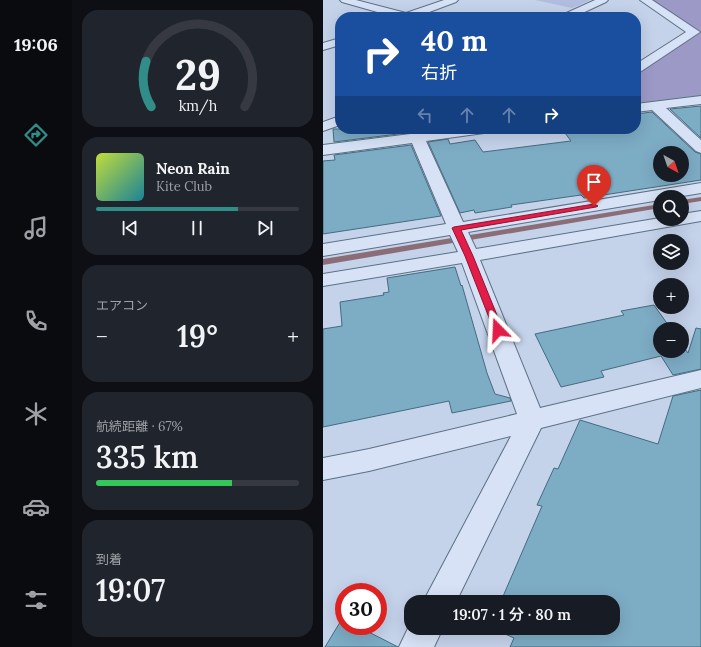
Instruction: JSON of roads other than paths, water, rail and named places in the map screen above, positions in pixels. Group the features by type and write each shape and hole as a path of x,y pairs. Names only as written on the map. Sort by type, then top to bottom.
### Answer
{"street":[{"path":"345,0 389,12"},
{"path":"421,12 453,0"},
{"path":"576,12 603,0"},
{"path":"641,66 694,32 645,0"},
{"path":"323,47 335,43"},
{"path":"641,56 652,59"},
{"path":"641,107 701,100"},
{"path":"655,106 701,148"},
{"path":"323,127 335,122"},
{"path":"323,150 447,134"},
{"path":"417,138 469,256 532,420 443,595"},
{"path":"323,250 701,188"},
{"path":"323,280 701,216"},
{"path":"323,469 369,460 701,379"},
{"path":"416,647 422,635"}],"waterway":[{"path":"689,201 701,199"},
{"path":"323,262 653,207"}]}
